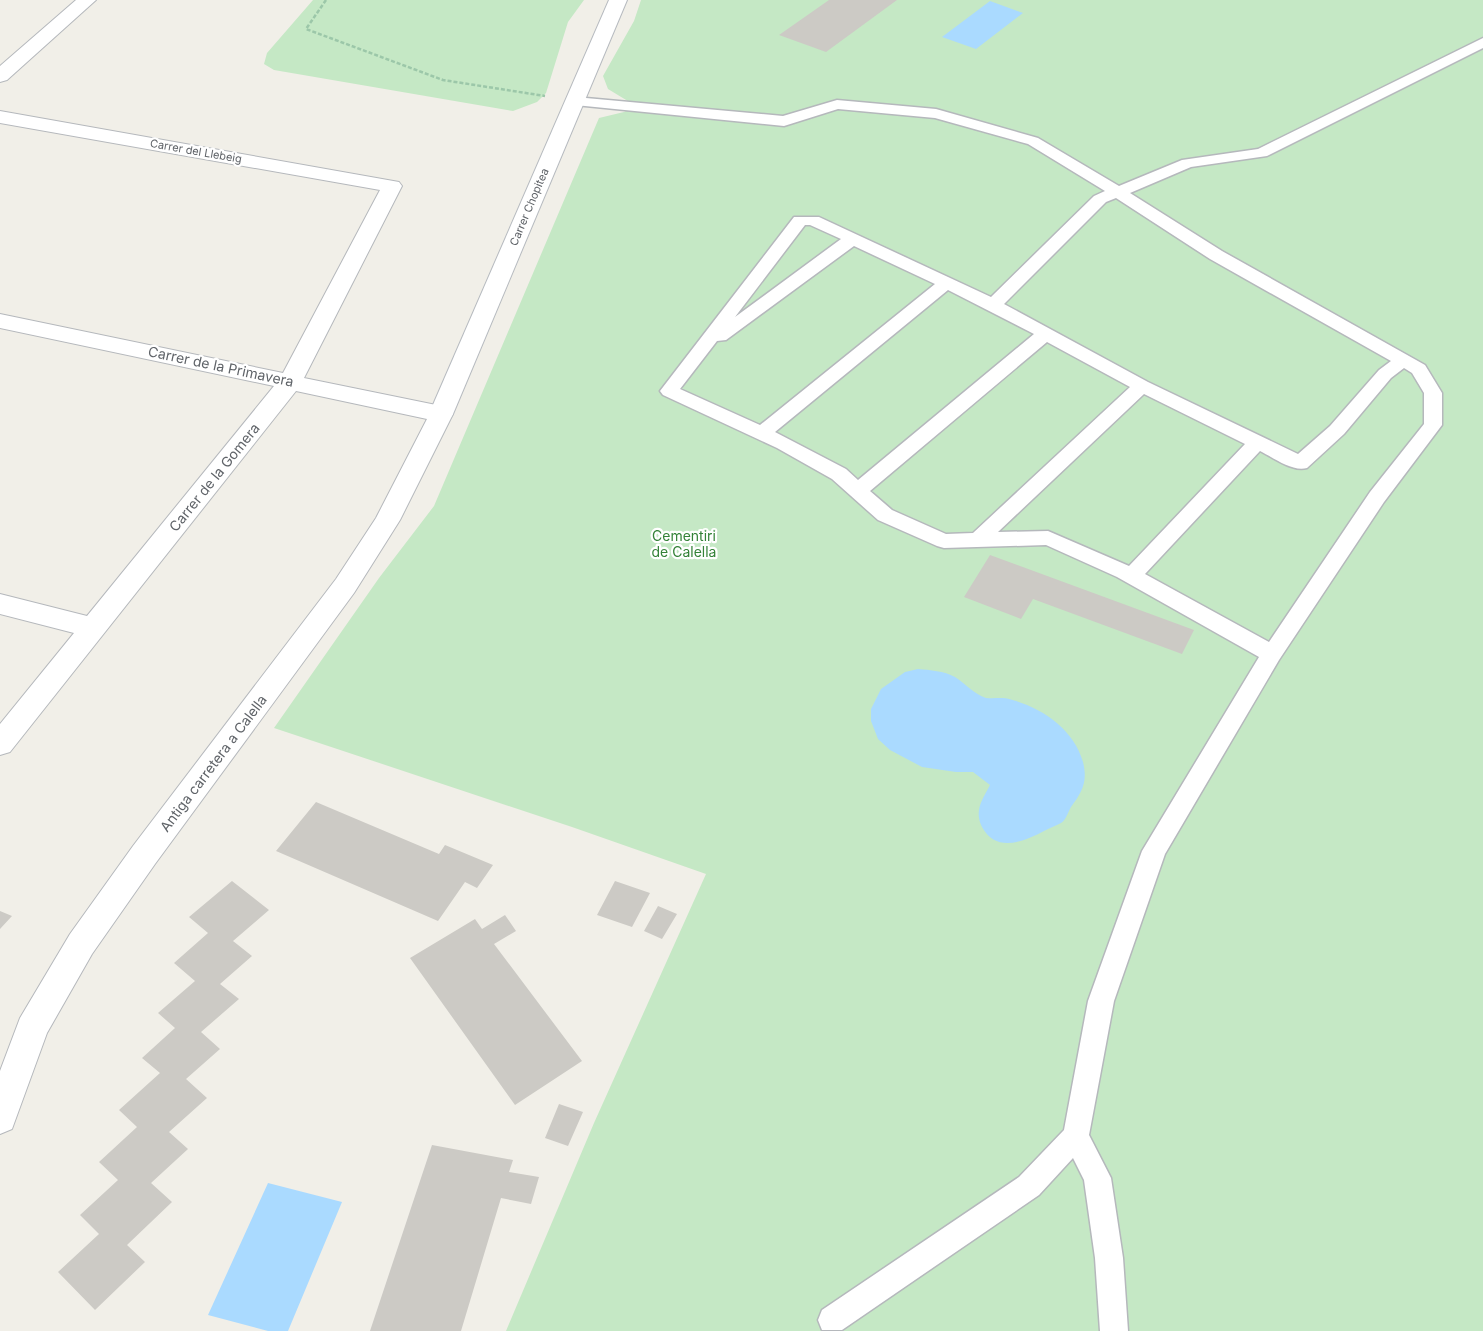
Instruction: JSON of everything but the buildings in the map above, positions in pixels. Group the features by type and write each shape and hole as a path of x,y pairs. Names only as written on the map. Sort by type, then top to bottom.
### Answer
{"street":[{"path":"0,76 88,0"},
{"name":"Carrer Chopitea","path":"441,414 618,0"},
{"name":"Carrer del Llebeig","path":"0,117 392,186"},
{"name":"Carrer de la Gomera","path":"0,744 291,381 392,186"},
{"name":"Carrer de la Primavera","path":"0,321 441,414"},
{"name":"Antiga carretera a Calella","path":"0,1118 32,1028 81,944 144,855 345,586 387,520 441,414"},
{"path":"0,604 94,628"}],"lane":[{"path":"993,305 1100,199 1188,163 1262,153 1483,42"},
{"path":"575,101 784,122 837,104 936,114 1033,141 1118,192 1216,255 1419,369 1433,393 1433,425 1377,497 1272,654 1154,850 1101,1001 1076,1136 1029,1186 832,1320"},
{"path":"1272,654 1131,576 1048,538 944,541 885,515 839,474 761,434 669,391 800,220 813,220 993,305 1142,386 1300,463 1337,430 1385,374 1403,360"},
{"path":"699,351 852,239"},
{"path":"761,434 947,283"},
{"path":"858,491 1045,334"},
{"path":"978,540 1142,386"},
{"path":"1131,576 1258,442"},
{"path":"1076,1136 1097,1178 1109,1258 1114,1331"}],"path":[{"path":"326,0 306,29 443,80 551,97"}],"green space":[{"path":"313,0 584,0 568,22 546,93 537,102 513,111 274,70 264,64 267,53"},
{"name":"Cementiri de Calella","path":"641,0 1483,0 1483,1331 506,1331 594,1123 706,874 572,827 274,728 379,578 434,506 599,118 624,112 636,106 608,89 603,76 634,21"}],"water":[{"path":"990,1 1023,13 976,49 942,37"},
{"path":"918,669 951,675 986,698 1006,698 1033,708 1055,721 1064,730 1079,750 1085,775 1081,791 1063,822 1027,839 1010,843 1002,843 995,840 982,827 979,816 980,806 990,785 973,772 956,772 922,767 890,750 878,739 871,721 871,709 881,689 905,672"},
{"path":"268,1183 342,1202 288,1331 268,1331 208,1315"}]}
